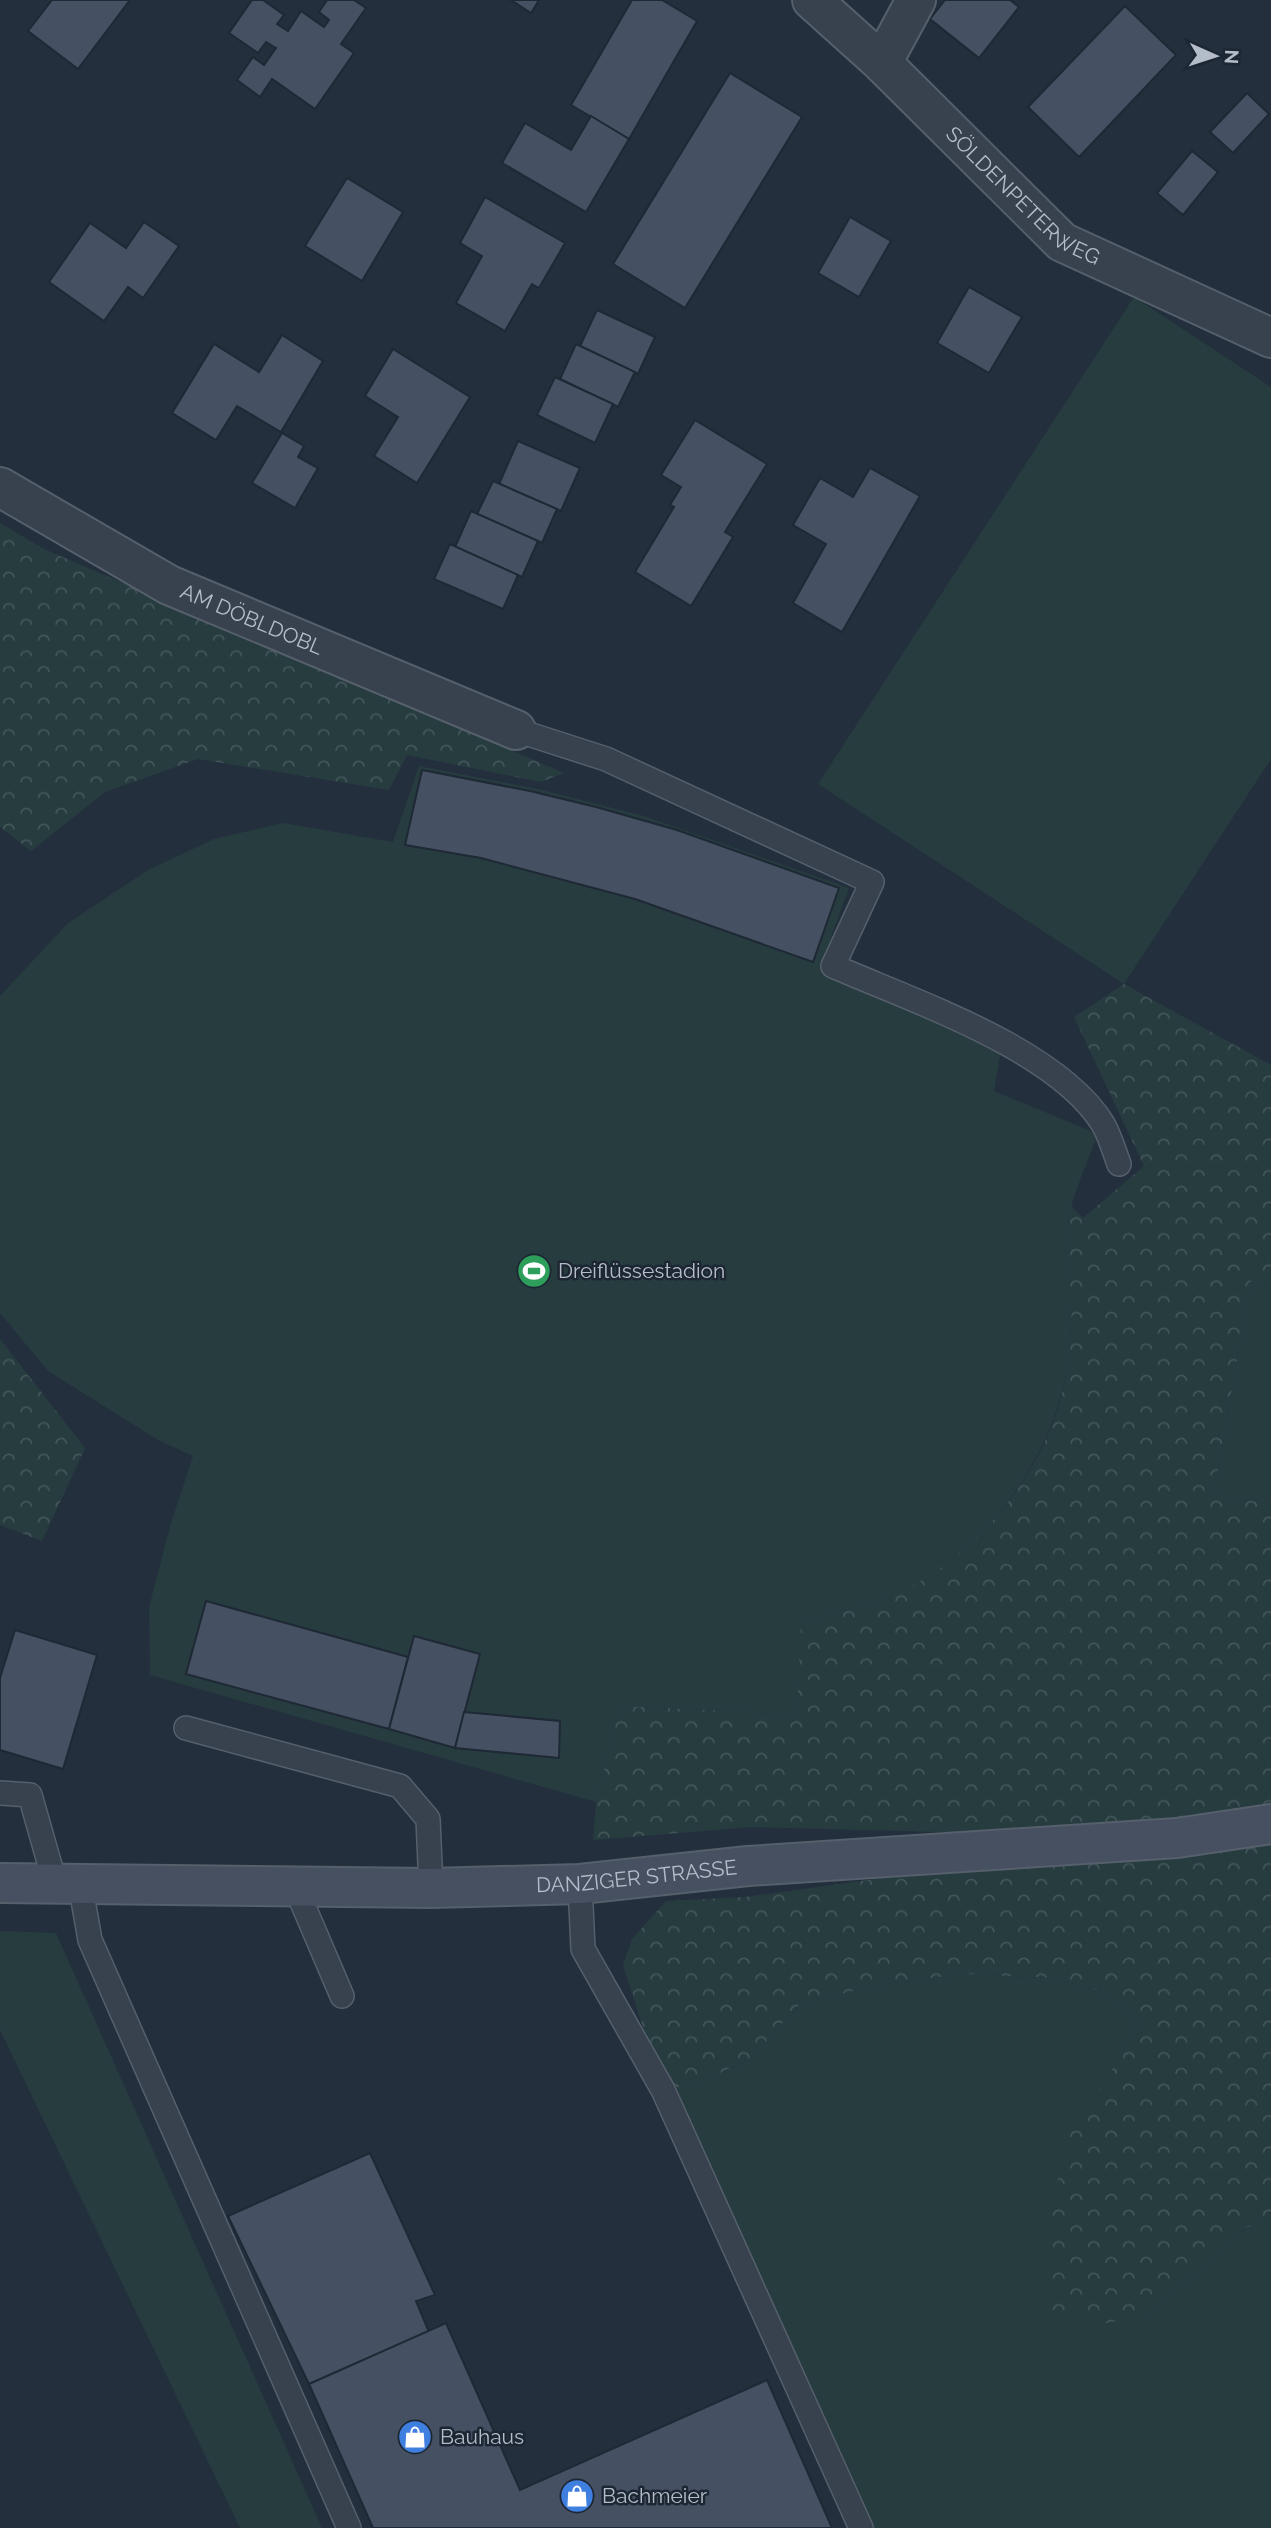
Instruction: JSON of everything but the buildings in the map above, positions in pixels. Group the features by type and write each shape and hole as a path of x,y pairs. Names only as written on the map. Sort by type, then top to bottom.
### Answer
{"street":[{"name":"SÖLDENPETERWEG","path":"812,0 882,63 1062,242 1271,338"},
{"path":"882,63 916,0"},
{"name":"AM DÖBLDOBL","path":"0,487 169,585 516,730"},
{"name":"DANZIGER STRASSE","path":"0,1883 431,1888 580,1884 748,1866 1177,1838 1271,1824"}],"lane":[{"path":"516,730 606,759 872,882 833,966 1002,1040 1071,1086 1103,1125 1119,1164"},
{"path":"186,1728 401,1786 428,1819 431,1888"},
{"path":"0,1793 30,1796 90,1940 349,2528"},
{"path":"580,1884 583,1949 663,2090 861,2528"},
{"path":"295,1886 342,1996"}],"green space":[{"path":"1134,297 1271,387 1271,759 1124,984 818,784"},
{"path":"0,523 44,549 564,773 541,782 407,755 389,790 198,759 105,792 31,851 0,827"},
{"name":"Dreiflüssestadion","path":"419,766 538,789 644,816 849,888 821,965 1002,1044 994,1091 1098,1134 1078,1186 1065,1241 1072,1314 1068,1362 1061,1396 1049,1430 1014,1493 991,1522 938,1571 895,1595 842,1612 802,1621 797,1714 620,1706 596,1802 150,1675 149,1607 171,1523 193,1456 158,1440 48,1371 0,1313 0,996 68,923 148,870 214,839 283,823 393,842"},
{"path":"1124,984 1271,1065 1271,1283 1251,1280 1214,1494 1271,1504 1271,2216 1246,2228 1148,2316 1094,2325 1047,2309 1048,2219 1068,2137 1122,2054 1140,2021 1100,1991 1053,1978 964,1974 876,1985 799,2005 750,2059 697,2084 663,2090 623,1965 632,1939 666,1901 745,1897 1171,1838 752,1827 593,1840 596,1802 620,1706 797,1714 801,1621 882,1600 938,1570 966,1548 992,1522 1035,1461 1051,1429 1062,1394 1068,1360 1072,1304 1065,1243 1071,1206 1083,1218 1144,1166 1074,1017"},
{"path":"1251,1280 1271,1283 1271,1504 1214,1494"},
{"path":"0,1339 85,1448 42,1541 0,1525"},
{"path":"0,1931 56,1933 322,2528 240,2528 0,2030"},
{"path":"964,1974 1053,1978 1100,1991 1140,2021 1122,2054 1148,2316 1246,2228 1271,2216 1271,2528 861,2528 663,2090 697,2084 750,2059 799,2005 876,1985"}],"place":[{"name":"Dreiflüssestadion","path":"534,1271"},
{"name":"Bauhaus","path":"415,2437"},
{"name":"Bachmeier","path":"577,2496"}]}
